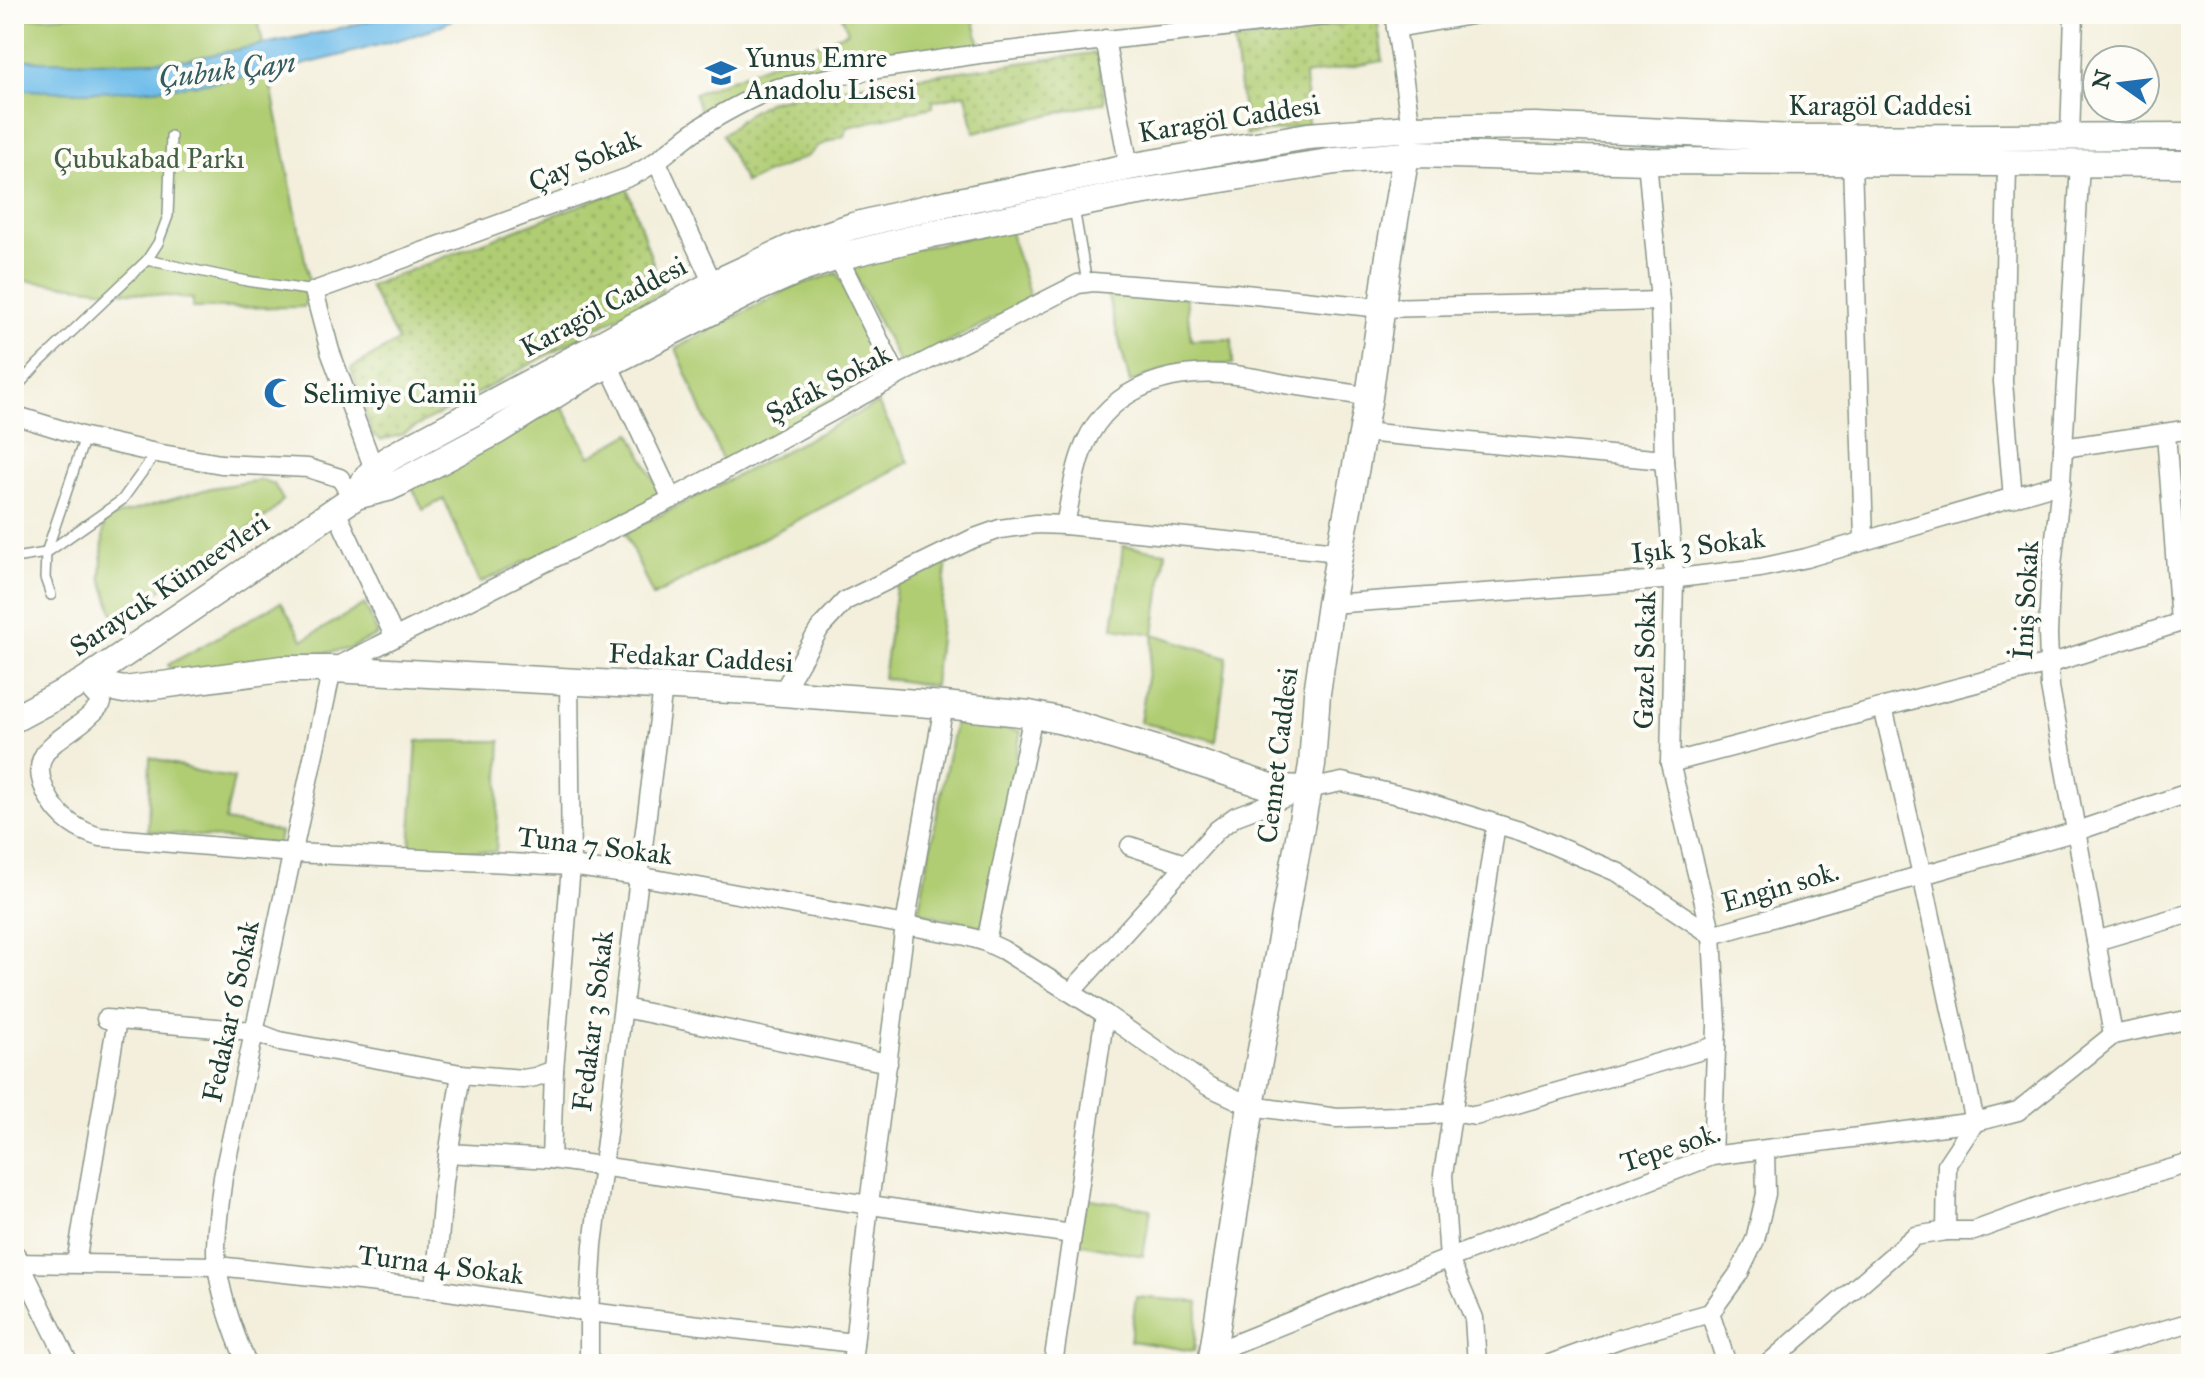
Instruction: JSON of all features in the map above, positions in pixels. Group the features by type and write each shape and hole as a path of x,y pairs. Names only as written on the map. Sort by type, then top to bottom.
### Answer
{"main road":[{"name":"Karagöl Caddesi","path":"349,502 367,475 395,455 713,284 784,250 853,226 939,205 1129,167 1308,136 1411,128 1536,126 1806,138 2191,136"},
{"name":"Cennet Caddesi","path":"1212,1358 1251,1106 1312,765 1317,693 1330,604 1369,397 1406,155"},
{"path":"349,502 401,482 497,431 608,364 799,270 932,234 1074,205 1371,156 2191,164"},
{"name":"Saraycık Kümeevleri","path":"14,719 83,682 349,502"},
{"name":"Fedakar Caddesi","path":"83,682 124,690 282,669 332,669 782,693 944,705 1063,721 1274,788 1308,789"}],"street":[{"name":"Çay Sokak","path":"314,291 629,177 657,162 694,132 764,92 777,88 864,71 1105,39 1343,14"},
{"path":"1406,155 1411,128 1395,21 1477,14"},
{"path":"2070,137 2074,14"},
{"path":"1105,39 1129,167"},
{"name":"Gazel Sokak","path":"1647,161 1660,301 1664,460 1674,578 1670,763 1712,935 1716,1046 1712,1156"},
{"path":"657,162 713,284"},
{"path":"1852,162 1864,539"},
{"path":"2007,163 2003,382 2013,498"},
{"name":"İniş Sokak","path":"2080,164 2061,483 2050,584 2049,664 2050,687 2113,1035"},
{"path":"838,257 897,376"},
{"name":"Şafak Sokak","path":"332,669 672,499 897,376 1064,290 1087,283 1235,293 1381,308 1660,301"},
{"path":"314,291 330,351 374,469"},
{"path":"608,364 672,499"},
{"path":"1065,525 1081,453 1091,434 1123,397 1147,383 1200,374 1225,374 1369,397"},
{"path":"14,415 85,437 156,453 221,464 308,468 340,478 394,636"},
{"path":"2063,448 2191,429"},
{"path":"1363,432 1664,460"},
{"path":"1670,763 2049,664 2186,621 2166,433"},
{"name":"Işık 3 Sokak","path":"1330,604 1674,578 1760,568 1806,558 2061,483"},
{"path":"782,693 820,628 845,601 972,539 1000,529 1036,524 1065,525 1339,552"},
{"name":"Fedakar 6 Sokak","path":"247,1364 238,1343 217,1266 217,1229 223,1177 332,669"},
{"name":"Tuna 7 Sokak","path":"83,682 102,703 46,750 38,769 52,804 73,825 100,837 294,853 571,866 986,942 1105,1014 1208,1086 1251,1106 1337,1118 1452,1112 1475,1116 1716,1046"},
{"name":"Fedakar 3 Sokak","path":"551,1159 554,1070 571,866 569,683"},
{"name":"Fedakar 3 Sokak","path":"589,1364 593,1245 663,687"},
{"path":"852,1364 905,925 944,705"},
{"path":"1883,707 1975,1122 1947,1164 1946,1231"},
{"path":"986,942 1033,715"},
{"name":"Engin sok.","path":"1071,992 1217,830 1236,816 1308,789 1342,782 1419,800 1523,832 1619,873 1712,935 2077,831 2191,792"},
{"path":"1477,1364 1474,1318 1449,1259 1443,1175 1496,824"},
{"path":"1130,846 1185,864"},
{"path":"2096,941 2191,913"},
{"path":"624,1008 888,1063"},
{"path":"1053,1364 1105,1014"},
{"name":"Tepe sok.","path":"1212,1358 1449,1259 1712,1156 1975,1122 2018,1111 2113,1035 2191,1019"},
{"path":"76,1263 111,1020 253,1031 279,1041 461,1074 523,1079 554,1070"},
{"path":"435,1289 448,1153 461,1074"},
{"path":"1550,1364 1622,1338 1710,1313 1739,1273 1755,1240 1766,1194 1765,1150"},
{"path":"448,1153 551,1159 1072,1234"},
{"path":"1768,1364 1915,1236 1974,1231 2053,1202 2191,1163"},
{"path":"16,1259 69,1364"},
{"name":"Turna 4 Sokak","path":"16,1259 217,1266 435,1289 589,1312 854,1343"},
{"path":"1710,1313 1727,1364"},
{"path":"2050,1364 2191,1322"}],"lane":[{"path":"14,390 147,260 158,243 168,216 171,136"},
{"path":"1074,205 1087,283"},
{"path":"147,260 314,291"},
{"path":"51,595 45,578 46,553 85,437"},
{"path":"14,558 46,553 122,500 156,453"}],"green space":[{"name":"Çubukabad Parkı","path":"92,14 257,14 310,285 304,307 192,308 193,299 18,280 19,402 14,402 14,19"},
{"path":"841,14 972,14 980,45 782,75 759,83 702,115 694,94 848,32"},
{"path":"1377,18 1383,61 1305,75 1308,125 1246,135 1234,42"},
{"path":"1093,53 1098,57 1105,102 974,132 966,94 933,101 933,107 848,127 844,136 818,146 808,156 745,183 722,135 768,102 789,97"},
{"path":"627,187 663,292 401,435 381,440 372,434 351,368 398,341 369,286"},
{"path":"1009,229 1031,300 901,366 849,263"},
{"path":"837,273 890,374 724,465 676,348 790,288"},
{"path":"1107,293 1186,297 1191,340 1232,339 1233,364 1165,369 1130,383"},
{"path":"878,403 909,462 653,596 625,533"},
{"path":"562,406 590,456 631,433 662,497 480,583 444,499 423,510 412,487"},
{"path":"261,480 274,484 283,500 271,513 116,621 101,577 104,519 211,488"},
{"path":"1123,546 1166,552 1154,634 1113,628"},
{"path":"947,559 934,686 883,678 897,582"},
{"path":"281,602 303,640 365,604 378,635 349,649 175,678 168,665"},
{"path":"1154,634 1227,657 1216,741 1140,722"},
{"path":"955,722 1021,731 983,927 918,912"},
{"path":"417,741 501,741 496,852 410,848"},
{"path":"150,757 207,774 234,778 225,821 280,832 278,844 148,831"},
{"path":"1086,1198 1151,1209 1143,1256 1077,1243"},
{"path":"1136,1297 1199,1302 1194,1351 1130,1341"}],"water":[{"name":"Çubuk Çayı","path":"395,14 460,14 431,30 408,37 286,69 241,77 105,92 14,89 14,58 120,62 186,60"}],"place":[{"name":"Yunus Emre Anadolu Lisesi","path":"721,73"},
{"name":"Selimiye Camii","path":"279,393"}]}
